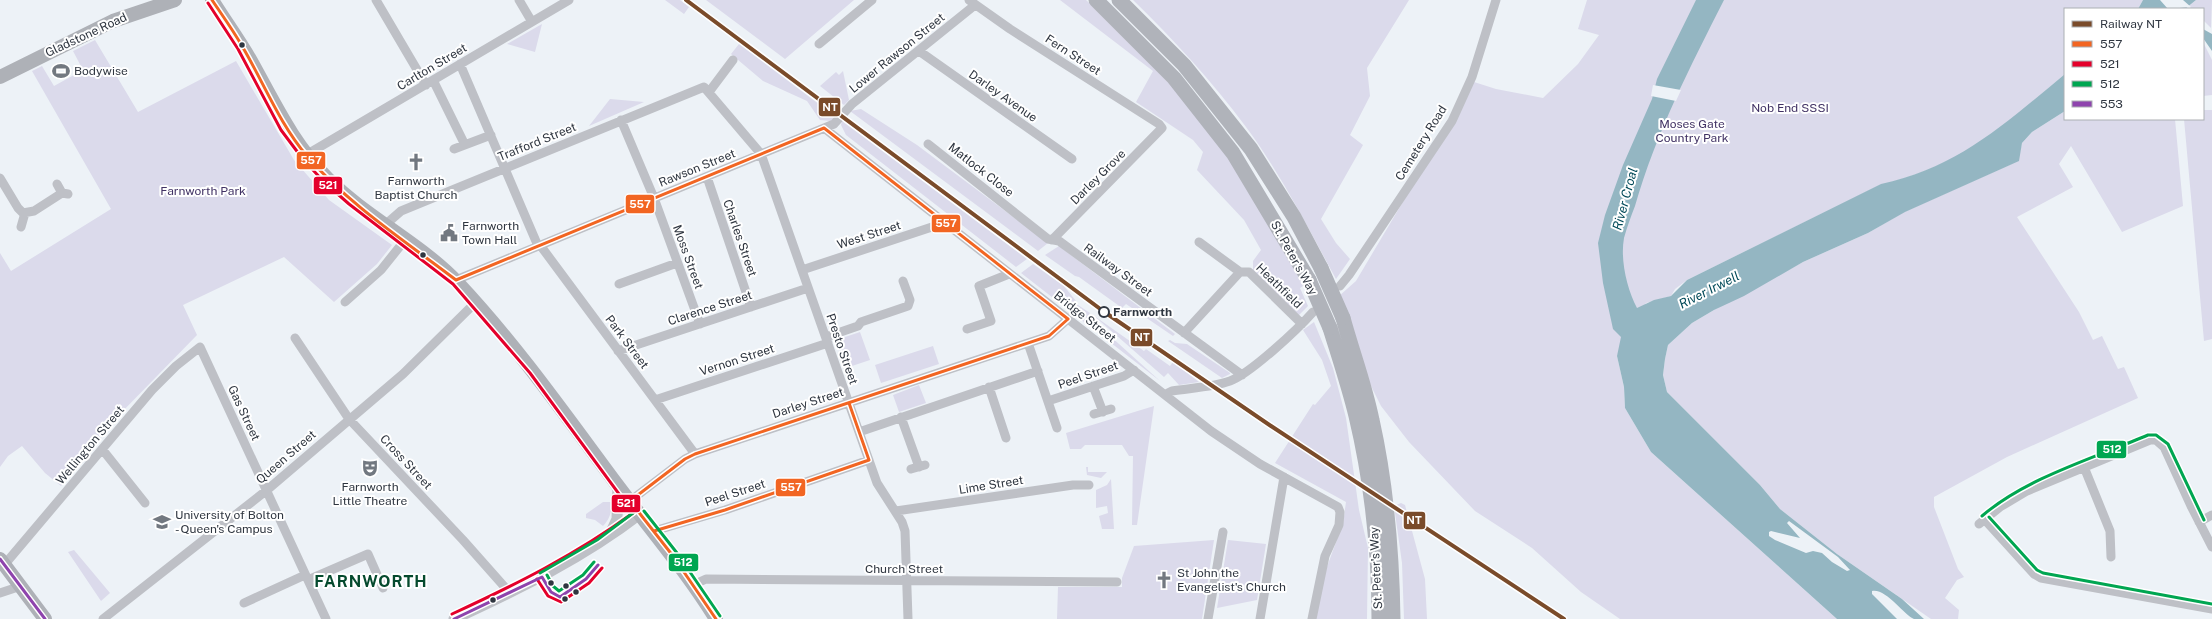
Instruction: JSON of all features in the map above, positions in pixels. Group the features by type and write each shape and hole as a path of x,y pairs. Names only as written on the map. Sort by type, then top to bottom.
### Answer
{"highway":[{"name":"St. Peter's Way","path":"1096,0 1174,78 1233,153 1309,280 1330,328 1356,416 1366,467 1375,528 1379,619"},
{"name":"St. Peter's Way","path":"1120,0 1184,65 1251,149 1294,217 1321,268 1343,318 1372,419 1384,483 1391,532 1393,619"}],"main road":[{"name":"Gladstone Road","path":"0,77 113,21 175,0"},
{"path":"212,0 242,46 285,126 306,155 328,179 385,226 456,280 476,302 534,370 618,486 694,585 716,619"},
{"path":"2,562 45,619"}],"street":[{"path":"376,0 430,83 465,145"},
{"path":"519,0 532,22"},
{"name":"Carlton Street","path":"306,155 569,0"},
{"path":"819,44 872,0"},
{"name":"Cemetery Road","path":"1340,286 1349,276 1452,121 1472,77 1496,0"},
{"name":"Lower Rawson Street","path":"836,123 849,107 919,51 972,2"},
{"name":"Fern Street","path":"972,2 1159,124 1161,130"},
{"name":"Darley Avenue","path":"919,51 1072,160"},
{"path":"733,60 706,89 761,154"},
{"name":"Park Street","path":"460,64 539,245 695,454"},
{"name":"Trafford Street","path":"385,226 401,211 621,120 706,89"},
{"name":"Moss Street","path":"621,120 654,198 700,324"},
{"name":"Rawson Street","path":"456,280 836,123"},
{"name":"Bridge Street","path":"824,128 1009,274 1242,453 1333,503 1340,512 1339,524 1327,551 1320,574 1312,619"},
{"name":"Darley Grove","path":"1052,240 1161,130"},
{"path":"454,149 491,135"},
{"name":"Matlock Close","path":"928,144 1018,215"},
{"name":"Presto Street","path":"761,154 879,490 896,511 905,532 908,619"},
{"name":"Charles Street","path":"707,176 751,307"},
{"path":"0,178 18,208 25,213 34,211 62,190"},
{"path":"21,227 25,213"},
{"name":"Railway Street","path":"1018,215 1048,240 1059,241 1184,333 1238,377"},
{"name":"West Street","path":"802,270 944,223"},
{"path":"345,302 381,270 405,240"},
{"name":"Heathfield","path":"1199,242 1240,272 1248,272 1302,324"},
{"path":"619,284 677,263"},
{"path":"1184,333 1240,272"},
{"path":"967,329 991,321 979,286 1009,274"},
{"name":"Vernon Street","path":"655,400 826,340 858,326 861,322 908,306 910,300 903,281"},
{"name":"Clarence Street","path":"618,351 808,288"},
{"name":"Queen Street","path":"103,619 267,490 403,374 476,302"},
{"path":"1166,394 1176,390 1238,377 1302,324 1313,312"},
{"name":"Darley Street","path":"630,501 685,459 695,454 1049,336 1068,319"},
{"name":"Cross Street","path":"295,338 349,419 463,540 510,593"},
{"path":"1028,343 1057,428"},
{"name":"Wellington Street","path":"2,562 152,390 176,366 200,347"},
{"name":"Gas Street","path":"200,347 326,619"},
{"name":"Peel Street","path":"1048,401 1124,376 1134,370"},
{"path":"859,432 1038,371"},
{"path":"1093,386 1102,412"},
{"path":"989,387 1006,438"},
{"path":"901,417 918,467"},
{"path":"2212,547 2164,447 2156,440 2144,441 2020,495 1982,522 2034,574 2041,578 2212,609"},
{"path":"102,449 145,503"},
{"name":"Peel Street","path":"654,531 726,510 869,460"},
{"path":"2084,467 2110,531 2108,550"},
{"path":"1260,619 1284,477"},
{"name":"Lime Street","path":"896,511 1073,485 1089,485"},
{"path":"604,541 613,530 617,519 618,486"},
{"path":"454,619 510,593 604,541 640,514"},
{"path":"2199,522 2212,515"},
{"path":"1208,619 1223,532"},
{"path":"245,603 307,577 368,554 383,588"},
{"name":"Church Street","path":"694,585 706,579 1117,582"},
{"path":"0,593 21,586"}],"green space":[{"path":"665,0 680,0 689,7 684,14"},
{"path":"706,0 854,0 785,59"},
{"path":"1060,0 1086,0 1122,33 1173,84 1204,121 1231,158 1254,194 1303,286 1300,288 1308,306 1298,316 1253,271 1253,261 1261,250 1244,220 1197,170 1203,152 1193,140 1136,102 1153,71"},
{"path":"1133,0 1409,0 1367,68 1370,96 1350,135 1363,145 1321,219 1336,243 1350,259 1336,279 1271,163 1246,127 1220,93 1192,61"},
{"name":"Moses Gate Country Park","path":"1587,0 2143,0 2139,8 2064,8 2064,75 2003,126 1981,142 1945,162 1906,178 1880,185 1687,280 1675,289 1671,296 1646,303 1617,356 1624,387 1625,408 1651,452 1837,619 1620,619 1581,592 1532,548 1475,511 1409,442 1381,406 1362,368 1339,296 1356,281 1474,82 1496,89 1543,98 1578,64 1599,35 1578,29"},
{"path":"2196,0 2212,0 2211,28 2204,21 2204,8 2191,8 2189,6"},
{"path":"542,24 535,52 507,44"},
{"name":"Farnworth Park","path":"95,40 138,112 236,61 294,160 329,200 392,245 377,264 334,302 284,257 183,305 197,335 119,415 61,486 45,473 22,446 8,456 0,467 0,253 11,271 111,209 32,71 42,66 54,86 83,70 73,51"},
{"path":"739,44 836,117 831,121 820,120 807,101 763,81 731,54"},
{"path":"2204,44 2212,60 2212,95 2204,96"},
{"path":"843,71 849,100 844,105 820,86 836,72 839,75"},
{"path":"610,99 644,102 589,126"},
{"path":"861,109 917,145 1048,243 1038,251 850,111"},
{"path":"2204,110 2212,110 2212,339 2204,341 2184,120 2204,120"},
{"path":"2064,112 2064,120 2175,120 2183,206 2122,232 2071,146 2059,164 2073,187 2017,217 2079,312 2093,340 2102,336 2118,369 2124,367 2138,398 2007,457 1934,497 1934,507 1958,569 1964,577 1957,580 1945,598 1959,610 1958,619 1931,619 1837,554 1780,509 1760,485 1667,392 1663,375 1665,359 1668,345 1692,323 1714,310 1803,262 1868,233 1904,212 2018,161 2022,143 2032,132"},
{"path":"842,121 1027,259 1016,267 846,135 841,125"},
{"path":"1059,246 1175,334 1173,336 1126,304 1122,308 1045,255"},
{"path":"1033,264 1064,286 1076,301 1075,303 1090,313 1088,316 1160,381 1021,273"},
{"path":"1093,315 1144,351 1146,349 1170,366 1173,362 1199,382 1179,385 1168,373 1164,377"},
{"path":"1314,322 1333,368 1346,418 1359,510 1368,548 1367,619 1316,619 1324,575 1343,523 1346,502 1275,463 1313,404 1315,405 1331,386 1322,360 1303,330"},
{"path":"860,332 870,360 846,368 836,340"},
{"path":"1170,340 1175,343 1187,344 1230,374 1222,378 1168,341"},
{"path":"933,346 939,364 881,383 875,365"},
{"path":"919,385 926,403 899,412 893,395"},
{"path":"1154,406 1137,525 1132,525 1133,456 1129,456 1122,445 1085,445 1081,449 1070,449 1066,433"},
{"path":"1086,467 1088,467 1088,472 1107,472 1101,478 1087,475"},
{"path":"1111,479 1114,529 1102,529 1099,516 1108,513 1107,506 1096,508 1096,490 1107,485"},
{"path":"603,502 611,502 611,512 609,518 603,526 595,520 586,518 586,514"},
{"path":"1401,503 1405,505 1425,579 1427,619 1404,619 1402,563 1394,506"},
{"path":"1214,540 1202,619 1057,619 1058,587 1122,587 1122,578 1134,546"},
{"path":"1228,540 1266,544 1257,600 1217,608"},
{"path":"74,550 110,593 101,601 68,552"}],"water":[{"path":"1696,0 1724,0 1686,75 1663,126 1643,179 1624,238 1623,256 1625,274 1630,292 1637,308 1654,300 1671,296 1687,280 1881,184 1909,177 1958,155 2002,126 2064,75 2064,112 2032,132 2022,143 2019,161 1905,212 1868,233 1803,262 1744,296 1714,310 1692,323 1668,345 1663,375 1667,392 1760,485 1780,509 1837,554 1902,599 1924,619 1914,619 1910,617 1889,597 1877,591 1872,591 1872,594 1897,619 1837,619 1651,452 1625,408 1624,387 1617,356 1621,337 1613,329 1603,283 1598,243 1605,215 1623,165 1652,99 1657,79","holes":["1789,521 1838,557 1850,570 1847,571 1832,562 1822,553 1813,551 1806,553 1775,540 1769,536 1769,532 1771,531 1800,538 1787,523"]},
{"path":"2143,0 2196,0 2186,8 2139,8"},
{"path":"2204,30 2212,34 2212,51 2204,39"}],"pier":[{"path":"2160,0 2183,0 2191,7 2180,8 2167,8"},
{"path":"1653,85 1681,90 1676,101 1651,96"}],"rail line":[{"name":"NT","path":"686,0 1103,311 1271,426 1564,619"}],"transit line":[{"name":"557","path":"212,0 239,40 288,130 307,156 341,191 378,222 456,280"},
{"name":"521","path":"208,3 238,49 281,130 302,158 324,182 349,204 453,284 530,373 633,513 590,542 545,568 452,614"},
{"name":"557","path":"824,128 1068,319"},
{"name":"557","path":"456,280 824,128"},
{"name":"557","path":"716,619 673,556 630,501 685,459 695,454 1049,336 1068,319"},
{"name":"557","path":"654,531 725,510 869,460 849,403"},
{"name":"512","path":"1982,516 2019,491 2061,470 2148,435 2156,435 2168,444 2204,520"},
{"name":"512","path":"540,573 597,540 637,510"},
{"name":"512","path":"644,511 677,553 720,616"},
{"name":"512","path":"1989,517 2037,570 2043,573 2212,604"},
{"name":"553","path":"0,559 45,619"},
{"name":"512","path":"547,575 553,586 559,591 583,575 594,562"},
{"name":"553","path":"454,619 542,577 551,592 560,597 586,579 598,565"},
{"name":"521","path":"537,579 548,596 561,602 589,583 602,568"}],"place":[{"name":"Bodywise","path":"61,71"},
{"name":"Farnworth Baptist Church","path":"416,162"},
{"name":"Farnworth Town Hall","path":"449,233"},
{"name":"Farnworth","path":"1104,312"},
{"name":"Farnworth Little Theatre","path":"370,468"},
{"name":"University of Bolton - Queen's Campus","path":"162,522"},
{"name":"St John the Evangelist's Church","path":"1164,580"}],"district":[{"name":"FARNWORTH","path":"371,581"}],"park label":[{"name":"Nob End SSSI","path":"1790,108"}],"water label":[{"name":"River Croal","path":"1625,199"},
{"name":"River Irwell","path":"1709,290"}]}
